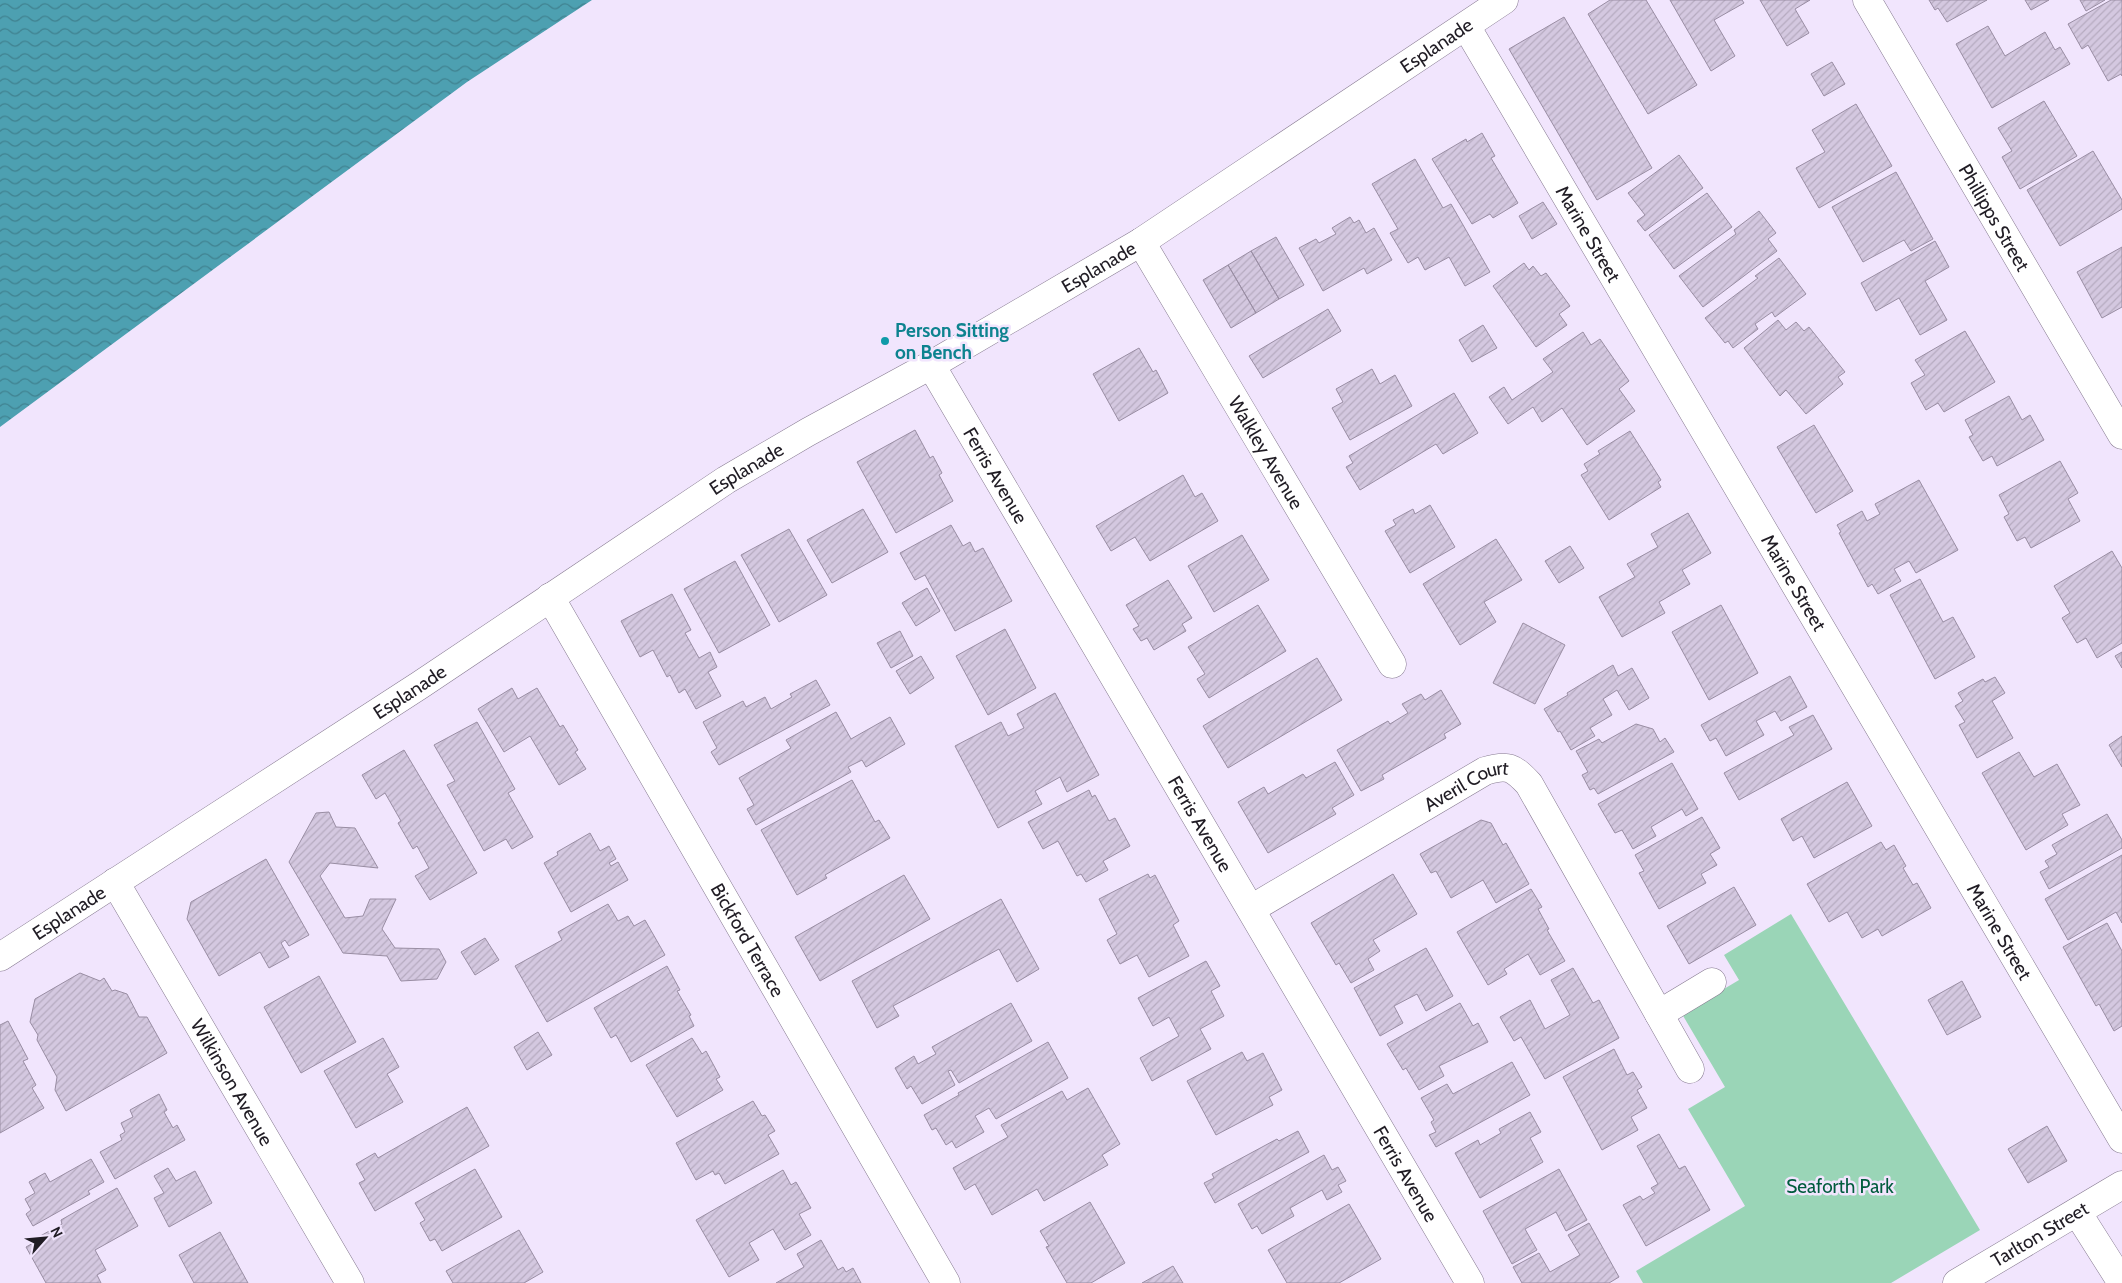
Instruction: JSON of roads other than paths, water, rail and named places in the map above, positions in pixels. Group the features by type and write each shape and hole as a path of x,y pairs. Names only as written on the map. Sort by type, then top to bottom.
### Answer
{"street":[{"name":"Esplanade","path":"0,957 314,755 726,480 808,432 932,365 1141,242 1504,0"},
{"name":"Phillipps Street","path":"1867,0 2122,435"},
{"name":"Marine Street","path":"1466,26 2122,1139"},
{"name":"Walkley Avenue","path":"1141,242 1392,664"},
{"name":"Ferris Avenue","path":"932,365 1470,1283"},
{"name":"Bickford Terrace","path":"550,597 946,1283"},
{"name":"Averil Court","path":"1251,909 1485,771 1501,766 1516,770 1529,784 1690,1069"},
{"name":"Wilkinson Avenue","path":"115,882 350,1283"},
{"path":"1659,1014 1712,982"},
{"name":"Tarlton Street","path":"1957,1283 2122,1185"},
{"path":"2077,1212 2122,1283"}],"water":[{"path":"0,0 592,0 467,82 0,427"}],"place":[{"name":"Person Sitting on Bench","path":"885,341"}],"park label":[{"name":"Seaforth Park","path":"1840,1186"}]}
